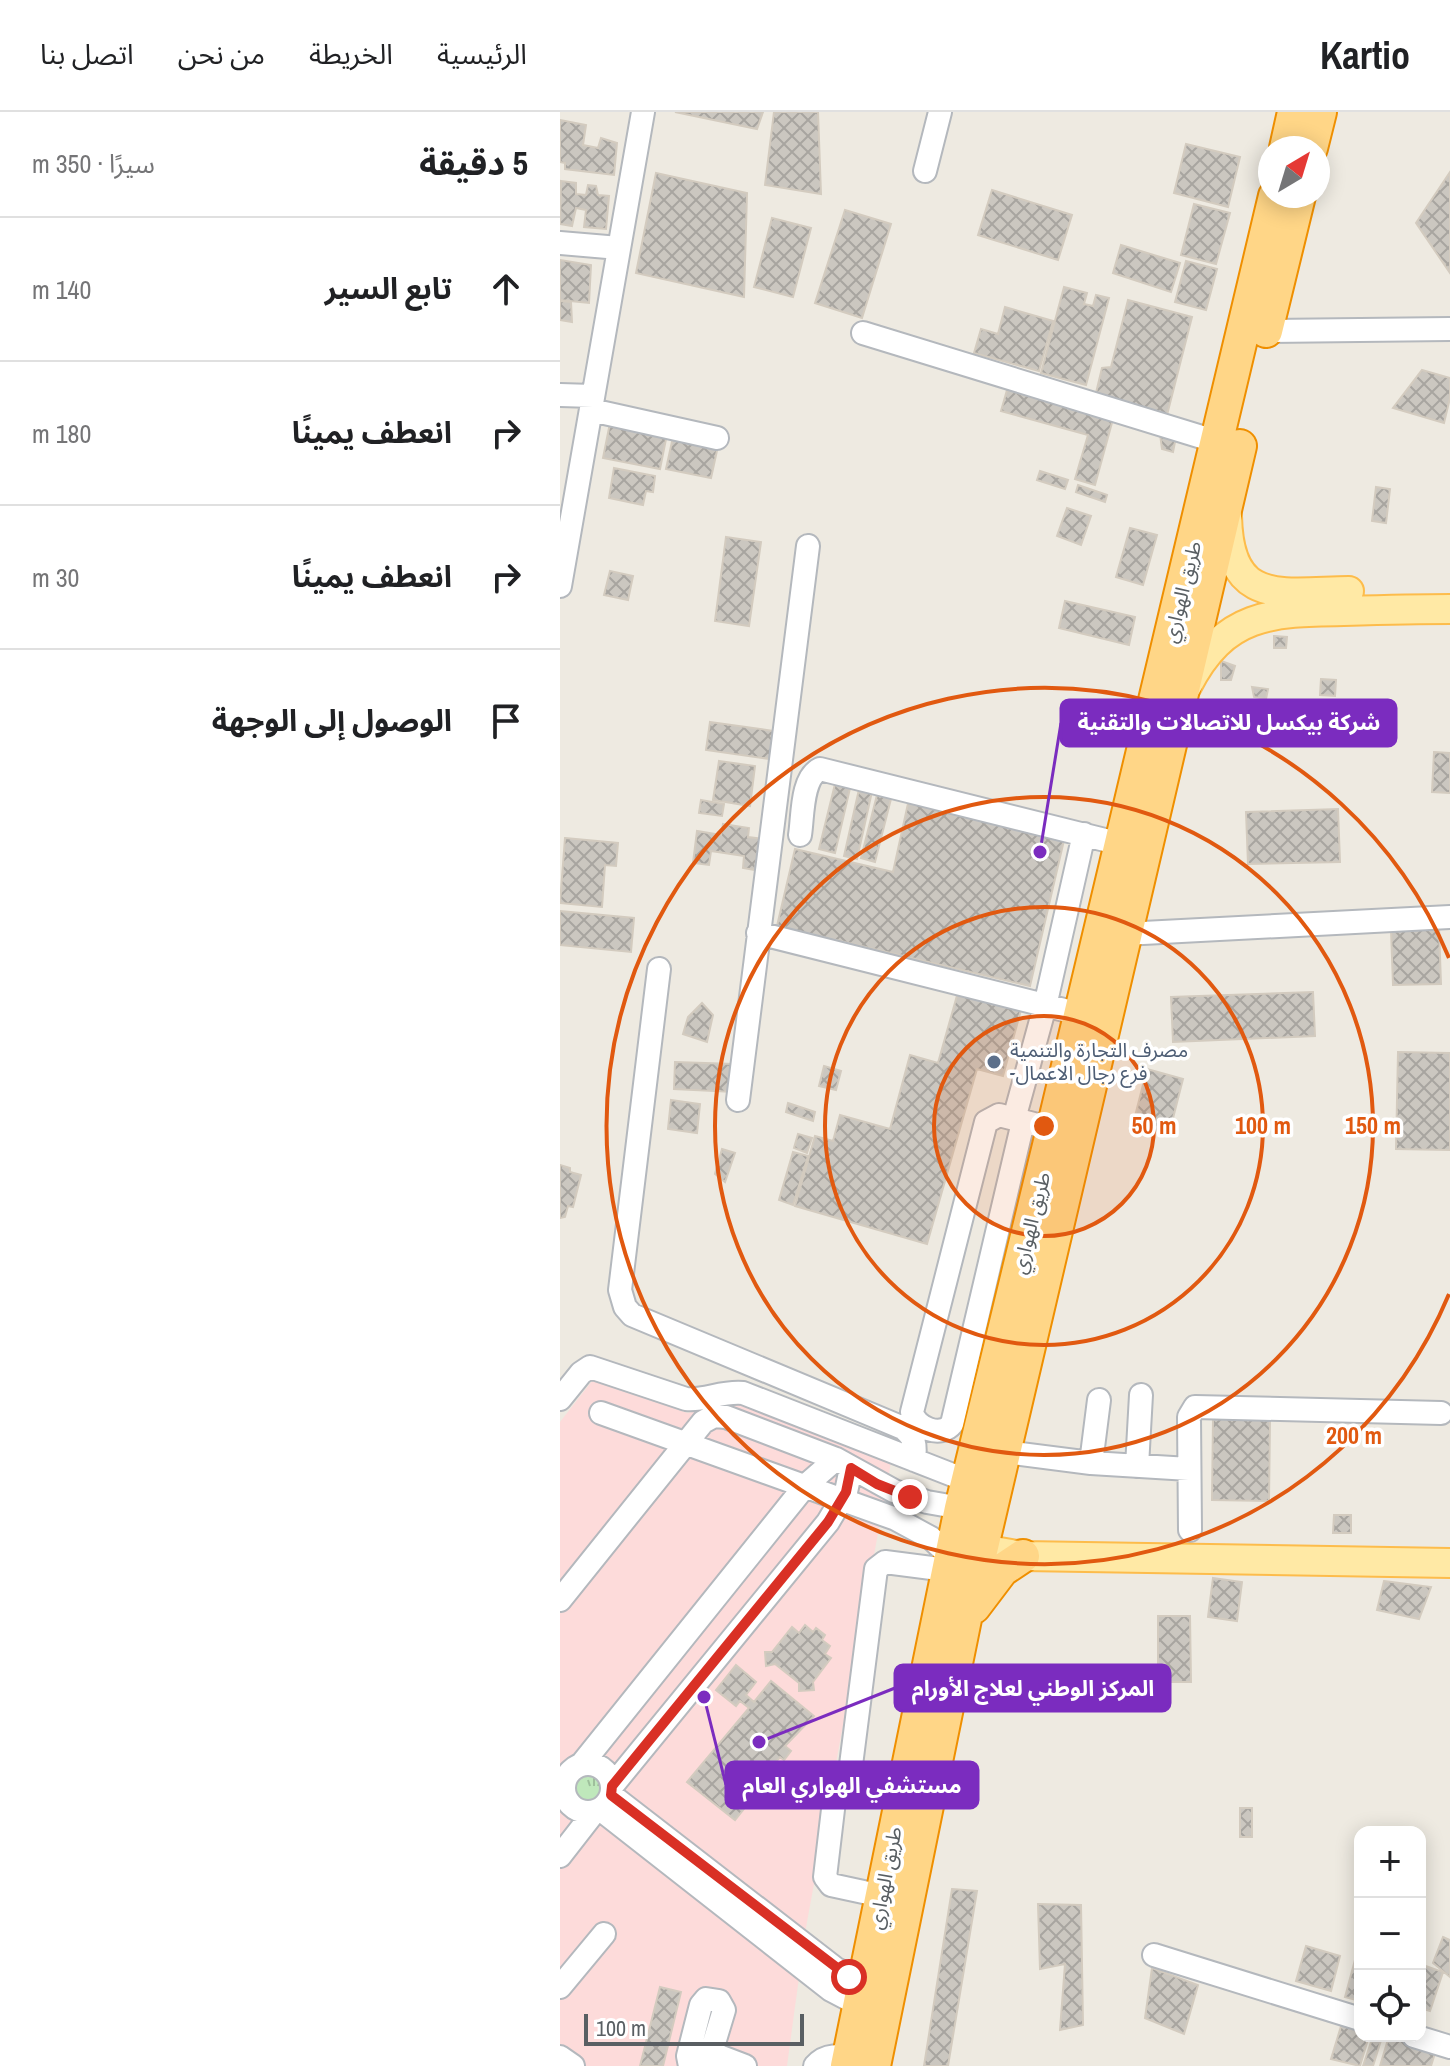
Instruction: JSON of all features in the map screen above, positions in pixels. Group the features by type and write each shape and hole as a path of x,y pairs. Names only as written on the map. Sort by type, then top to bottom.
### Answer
{"highway":[{"path":"1289,136 1294,112"},
{"path":"1314,136 1320,112"},
{"name":"طريق الهواري","path":"874,1999 882,1896 949,1563 974,1495 1030,1123 1082,1059 1080,1014 1272,208"},
{"name":"طريق الهواري","path":"974,1495 1005,1452 1082,1059 1124,934 1296,208"},
{"name":"طريق الهواري","path":"861,2063 965,1619 1009,1547 974,1495"}],"main road":[{"path":"1227,500 1234,562 1243,576 1258,587 1280,592 1450,590"},
{"path":"1181,701 1194,672 1214,646 1240,627 1269,614 1450,609"},
{"path":"1009,1547 1450,1563"}],"street":[{"path":"560,586 643,112"},
{"path":"925,171 940,112"},
{"path":"560,243 619,248"},
{"path":"1266,331 1450,329"},
{"path":"863,333 1218,442"},
{"path":"560,395 717,438"},
{"path":"738,1100 808,546"},
{"path":"800,835 809,781 820,769 1121,844"},
{"path":"1030,1123 994,1115 984,1126 912,1412 917,1424 942,1432 952,1424 981,1299 1030,1123 1045,1006 1084,834"},
{"path":"1124,934 1450,917"},
{"path":"758,933 1080,1014"},
{"path":"659,969 620,1290 625,1307 632,1315 903,1428 916,1444 914,1460"},
{"path":"944,1290 981,1299"},
{"path":"560,1399 581,1373 590,1367 686,1399 695,1400 718,1393 743,1393 914,1460 974,1495"},
{"path":"1137,1466 1141,1395"},
{"path":"1091,1463 1099,1400"},
{"path":"1190,1530 1189,1417 1192,1410 1200,1405 1441,1413"},
{"path":"601,1413 908,1524 931,1538 949,1563"},
{"path":"560,1600 703,1422 720,1415 844,1463 877,1484 910,1497 974,1495"},
{"path":"1005,1452 1091,1463 1189,1469"},
{"path":"604,1800 576,1809 562,1787 567,1776 581,1765 805,1486 819,1471 844,1463"},
{"path":"560,1856 828,1522 843,1500 844,1463"},
{"path":"882,1896 831,1885 825,1877 834,1801 849,1773 876,1569 885,1562 949,1563"},
{"path":"581,1765 598,1766 610,1778 604,1800"},
{"path":"849,1773 904,1782"},
{"path":"604,1800 874,1999"},
{"path":"560,1987 604,1934"},
{"path":"1154,1955 1354,2017"},
{"path":"690,2066 688,2056 701,2005 708,1999 719,2001 724,2007 706,2059 745,2066"},
{"path":"1426,2040 1450,2047"},
{"path":"815,2066 831,2055 861,2063"},
{"path":"560,2057 573,2066"}],"shaded area":[{"path":"592,1381 688,1413 730,1397 891,1462 805,1933 787,2066 560,2066 560,1422"}],"green space":[{"path":"588,1773 598,1778 603,1788 598,1798 588,1803 578,1798 573,1788 578,1778"}],"building":[{"path":"675,112 763,112 757,129"},
{"path":"774,112 818,112 821,194 765,185"},
{"path":"560,120 586,125 583,145 598,148 601,138 617,143 614,175 565,169 565,163 560,162"},
{"path":"1186,144 1240,157 1228,207 1174,193"},
{"path":"1450,172 1450,273 1416,223"},
{"path":"656,173 747,193 744,297 636,273"},
{"path":"561,181 576,183 576,194 586,195 588,185 596,186 598,195 609,196 606,229 584,227 586,210 576,208 572,226 560,224"},
{"path":"992,190 1072,215 1058,260 978,235"},
{"path":"1194,204 1230,213 1216,264 1181,255"},
{"path":"845,210 891,224 862,318 815,303"},
{"path":"772,218 811,228 793,297 754,287"},
{"path":"1121,245 1180,263 1171,292 1113,273"},
{"path":"560,260 591,265 589,303 560,300"},
{"path":"1186,261 1217,269 1206,310 1175,302"},
{"path":"1064,287 1087,293 1084,304 1093,306 1096,295 1109,298 1086,385 1041,373"},
{"path":"1128,300 1192,317 1167,415 1095,397 1102,368 1111,367"},
{"path":"560,301 571,302 572,322 560,320"},
{"path":"1005,307 1053,321 1039,371 974,353 981,329 998,334"},
{"path":"1422,370 1450,378 1450,398 1444,423 1393,408"},
{"path":"1007,390 1113,419 1095,485 1075,479 1088,435 1001,411"},
{"path":"610,423 667,434 660,469 603,458"},
{"path":"1160,434 1176,437 1173,452 1162,449"},
{"path":"673,437 718,446 711,478 666,469"},
{"path":"614,468 655,476 653,492 646,491 643,505 609,498"},
{"path":"1040,471 1068,480 1065,489 1037,480"},
{"path":"1078,485 1107,495 1105,502 1076,492"},
{"path":"1376,487 1390,489 1386,523 1372,521"},
{"path":"1067,508 1091,516 1081,545 1057,536"},
{"path":"1130,528 1157,535 1143,585 1116,577"},
{"path":"726,537 761,542 749,626 715,621"},
{"path":"610,571 633,576 628,600 604,595"},
{"path":"1065,601 1135,617 1129,645 1059,628"},
{"path":"1274,636 1287,637 1286,648 1274,648"},
{"path":"1221,661 1235,666 1231,680 1221,680"},
{"path":"1321,679 1336,680 1335,696 1320,695"},
{"path":"1252,687 1268,689 1266,699 1254,697"},
{"path":"710,722 774,731 770,759 706,750"},
{"path":"1434,752 1450,753 1450,793 1432,792"},
{"path":"719,761 755,766 750,806 713,800"},
{"path":"836,780 851,784 835,853 819,849"},
{"path":"860,785 873,787 857,859 844,856"},
{"path":"879,787 893,791 875,862 861,858"},
{"path":"909,799 1065,836 1030,986 777,926 795,849 893,872"},
{"path":"701,800 724,804 722,816 699,813"},
{"path":"1338,809 1340,862 1248,864 1246,812"},
{"path":"723,824 749,828 748,837 765,839 763,854 757,853 755,870 743,868 744,856 711,851 709,865 693,863 697,831 721,835"},
{"path":"565,838 618,843 616,866 605,865 602,907 560,903"},
{"path":"560,911 634,918 631,952 560,945"},
{"path":"1439,928 1441,984 1393,985 1391,930"},
{"path":"958,992 1021,1010 1003,1076 977,1069 927,1244 795,1206 815,1136 833,1141 840,1115 890,1129 910,1055 938,1063"},
{"path":"1313,992 1315,1036 1173,1042 1171,997"},
{"path":"702,1003 713,1015 707,1042 683,1034 688,1017"},
{"path":"1398,1052 1450,1053 1450,1150 1396,1149"},
{"path":"675,1062 734,1064 734,1092 674,1089"},
{"path":"824,1066 841,1071 836,1090 819,1086"},
{"path":"1147,1069 1183,1079 1169,1134 1133,1124"},
{"path":"671,1100 700,1104 697,1133 668,1129"},
{"path":"788,1103 815,1112 813,1121 786,1112"},
{"path":"798,1134 812,1138 807,1153 794,1148"},
{"path":"722,1149 735,1153 725,1182 715,1174"},
{"path":"793,1152 808,1156 793,1205 779,1200"},
{"path":"560,1165 581,1175 573,1207 568,1206 565,1217 560,1218"},
{"path":"1213,1418 1270,1419 1269,1501 1212,1500"},
{"path":"1334,1515 1351,1515 1351,1533 1333,1533"},
{"path":"1213,1578 1242,1582 1237,1621 1208,1617"},
{"path":"1384,1581 1431,1587 1419,1619 1377,1610"},
{"path":"1158,1616 1190,1616 1191,1682 1158,1682"},
{"path":"805,1625 813,1632 816,1628 825,1635 822,1640 830,1646 825,1654 831,1658 813,1682 814,1690 799,1691 799,1683 775,1664 766,1666 765,1652 772,1652 792,1627 799,1633"},
{"path":"736,1665 756,1682 746,1695 754,1702 771,1681 814,1716 785,1746 791,1751 784,1760 780,1757 763,1777 767,1780 735,1820 687,1782 749,1708 740,1701 736,1706 716,1690"},
{"path":"1240,1808 1252,1808 1252,1837 1240,1837"},
{"path":"952,1889 977,1891 948,2066 924,2066"},
{"path":"1038,1904 1081,1905 1083,2025 1060,2030 1065,1964 1040,1969"},
{"path":"1443,1937 1450,1940 1450,1977 1433,1963"},
{"path":"1306,1946 1340,1956 1331,1991 1296,1981"},
{"path":"1354,1964 1354,1999 1345,1997"},
{"path":"1426,1966 1443,1972 1430,2011 1426,2010"},
{"path":"1152,1968 1198,1985 1184,2034 1145,2018"},
{"path":"660,1987 681,1992 663,2066 640,2066"},
{"path":"1342,2023 1354,2027 1354,2042 1367,2042 1360,2066 1331,2059"},
{"path":"1371,2042 1380,2042 1373,2066 1363,2066"},
{"path":"1387,2042 1409,2042 1436,2050 1431,2066 1380,2066"}],"place":[{"name":"شركة بيكسل للاتصالات والتقنية","path":"1040,852"},
{"name":"مصرف التجارة والتنمية -فرع رجال الاعمال","path":"994,1062"},
{"name":"مستشفي الهواري العام","path":"704,1697"},
{"name":"المركز الوطني لعلاج الأورام","path":"759,1742"}],"route":[{"path":"849,1977 611,1795 612,1786 836,1512 846,1492 851,1468 885,1488 910,1497"}]}
